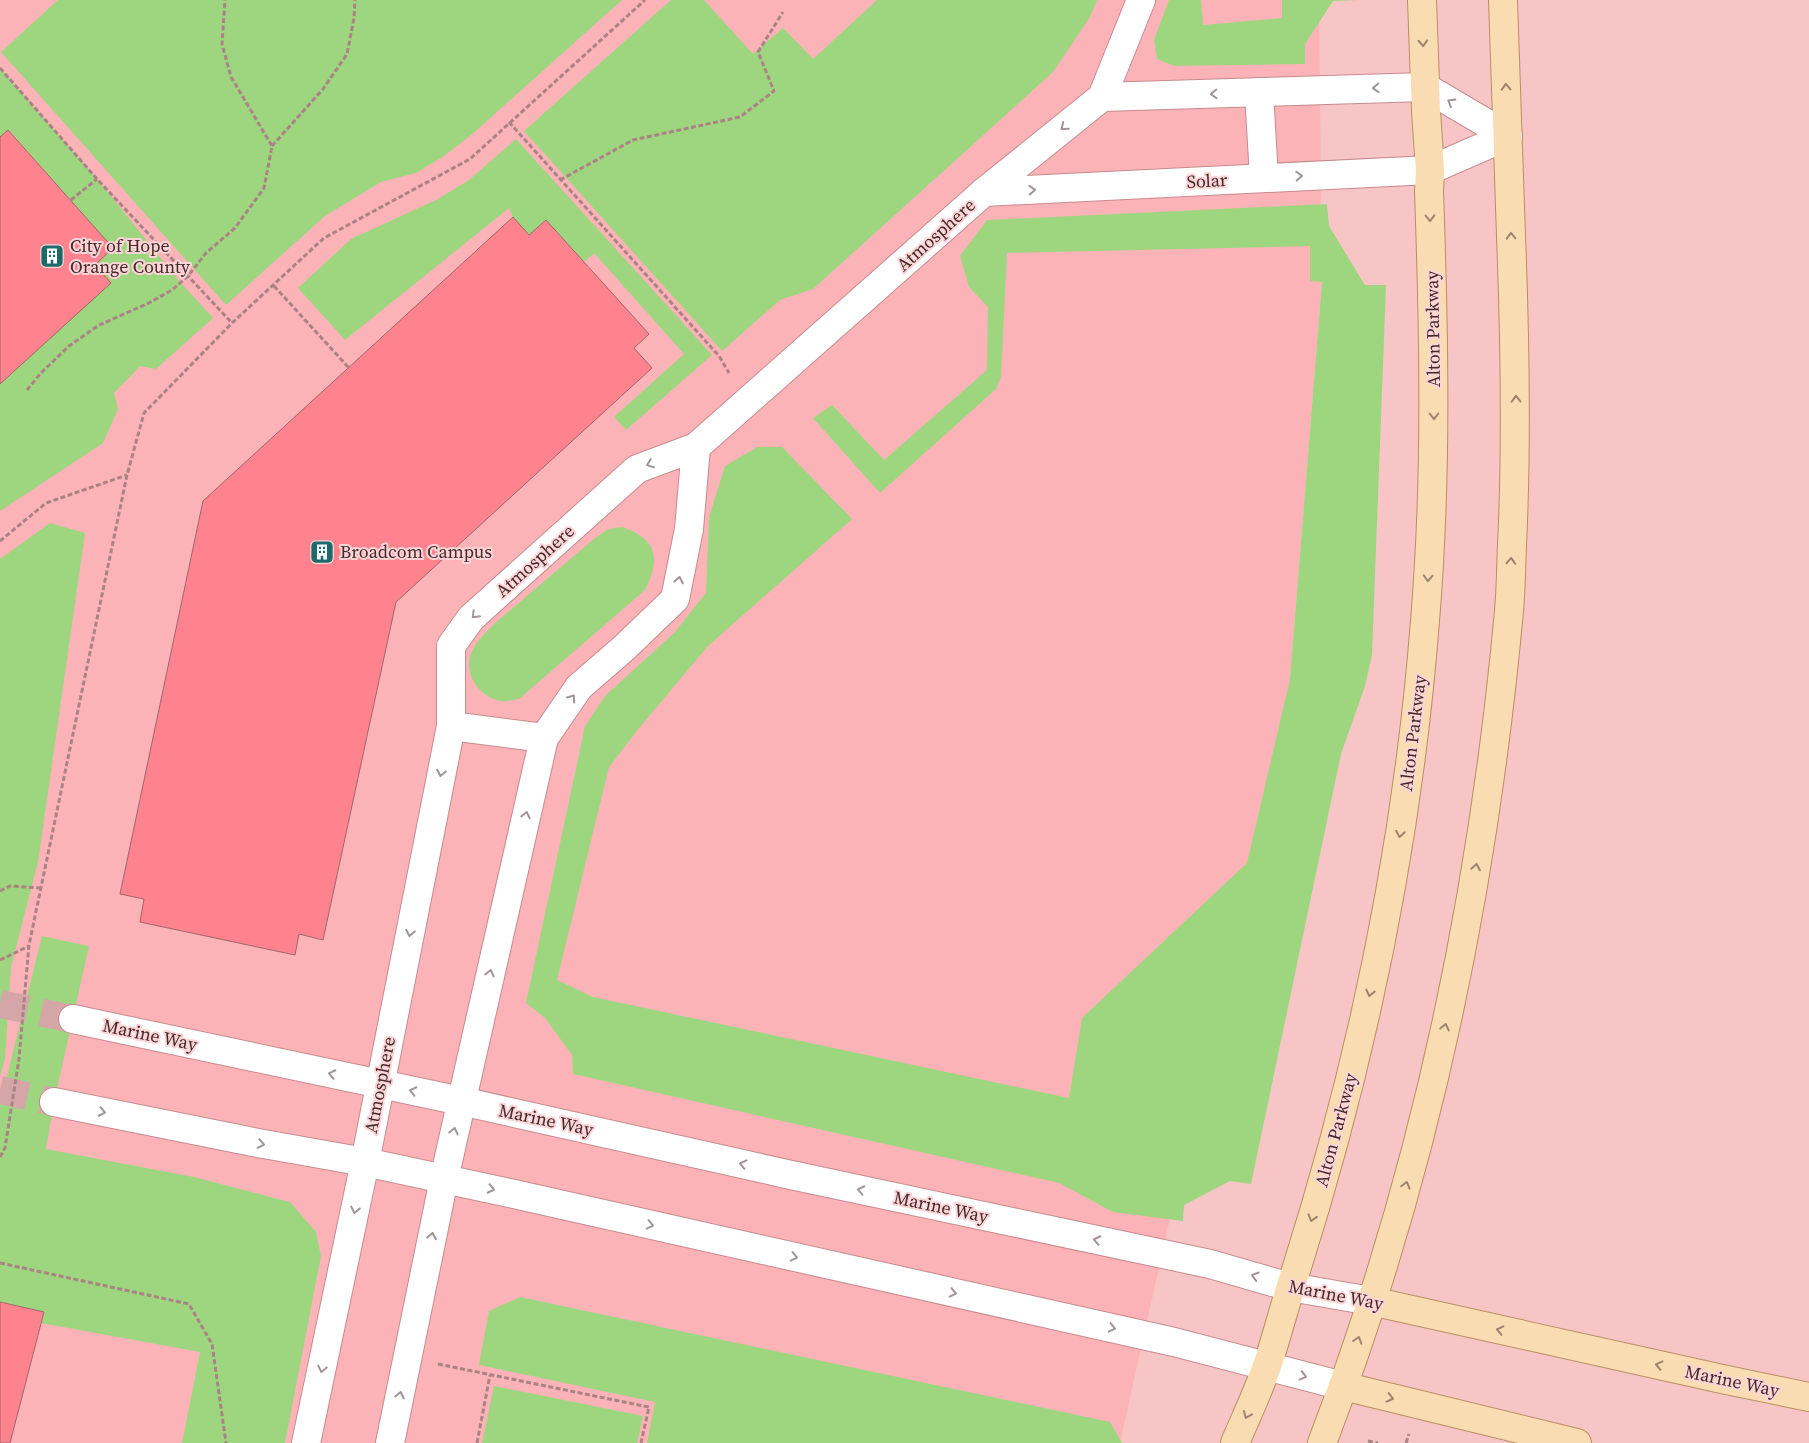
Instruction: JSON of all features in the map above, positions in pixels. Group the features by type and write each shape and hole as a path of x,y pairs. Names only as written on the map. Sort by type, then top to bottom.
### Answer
{"main road":[{"name":"Alton Parkway","path":"1235,1443 1267,1366 1328,1164 1361,1032 1389,900 1407,786 1425,621 1433,488 1434,342 1430,170 1422,0"},
{"path":"1322,1443 1343,1386 1390,1242 1416,1149 1457,975 1485,813 1495,735 1509,610 1516,437 1515,340 1503,0"},
{"name":"Marine Way","path":"1371,1301 1809,1397"},
{"path":"1343,1386 1577,1443"}],"street":[{"name":"Atmosphere","path":"306,1443 365,1162 450,726 451,646 471,618 638,469 696,446 984,192 1102,97 1141,0"},
{"path":"1102,97 1425,87 1508,136"},
{"path":"1259,92 1264,178"},
{"path":"1430,170 1508,136"},
{"name":"Solar","path":"984,192 1430,170"},
{"path":"390,1443 461,1101 544,738 579,687 624,648 675,599 689,529 696,446"},
{"path":"450,726 544,738"},
{"name":"Marine Way","path":"73,1019 461,1101 810,1179 1210,1264 1290,1286 1371,1301"},
{"path":"54,1102 258,1144 365,1162 444,1179 1164,1340 1343,1386"}],"path":[{"path":"226,0 222,44 231,77 272,146"},
{"path":"27,390 41,372 69,346 99,325 147,304 172,290 188,276 206,253 235,228 264,188 272,146 323,89 347,54 354,18 355,0"},
{"path":"0,1158 5,1148 19,1059 29,946 127,475 144,412 232,323 324,238 470,159 645,0"},
{"path":"560,180 633,140 740,117 774,91 758,52 783,12"},
{"path":"0,68 97,179 232,323"},
{"path":"509,122 719,356 732,378"},
{"path":"71,200 97,179"},
{"path":"274,286 349,368"},
{"path":"0,540 46,504 127,475"},
{"path":"0,891 10,886 41,888"},
{"path":"0,960 29,946"},
{"path":"0,1143 5,1148"},
{"path":"0,1263 189,1304 212,1344 226,1443"},
{"path":"408,1358 649,1407 641,1443"},
{"path":"477,1443 490,1375"},
{"path":"1368,1441 1378,1443"}],"shaded area":[{"path":"0,0 1319,0 1322,282 1290,679 1120,1443 0,1443"}],"green space":[{"path":"58,0 622,0 470,136 444,156 416,173 381,182 325,216 226,305 1,52"},
{"path":"671,0 704,0 753,54 783,28 813,59 877,0 1097,0 1090,17 1053,72 813,289 780,300 722,351 524,131"},
{"path":"1169,0 1201,0 1203,25 1282,18 1282,0 1360,0 1333,1 1305,44 1305,64 1174,66 1157,59 1154,40"},
{"path":"0,68 97,179 181,283 213,318 156,369 140,366 114,393 118,409 103,443 0,511 0,384 95,265 113,248 9,130 0,137"},
{"path":"516,139 712,355 626,430 614,417 684,354 594,253 584,262 546,220 529,235 513,217 509,208 345,340 298,288 351,239 438,199 469,180"},
{"path":"1327,204 1329,226 1365,285 1386,285 1372,655 1365,686 1341,754 1251,1184 1230,1181 1184,1205 1183,1221 1113,1212 1059,1183 573,1074 572,1055 545,1018 526,1003 585,726 605,696 674,633 706,593 709,517 725,466 757,447 782,447 852,519 708,646 609,767 557,980 593,997 1069,1098 1082,1018 1247,863 1290,679 1322,282 1310,281 1310,246 1007,253 1001,377 996,389 880,493 813,418 832,405 884,460 987,370 988,307 969,287 960,256 987,220"},
{"path":"50,523 85,533 38,862 11,967 5,1059 0,1077 0,559"},
{"path":"622,527 643,537 653,551 653,568 645,590 519,699 500,701 479,689 471,675 469,659 479,640 494,624 595,538 608,529"},
{"path":"42,936 89,946 54,1102 46,1149 194,1177 290,1202 316,1232 321,1256 285,1443 182,1443 200,1352 41,1323 44,1312 0,1302 0,1104"},
{"path":"520,1297 1110,1422 1122,1443 647,1443 655,1402 479,1365 489,1311"},
{"path":"494,1386 643,1416 637,1443 482,1443"}],"building":[{"name":"City of Hope Orange County","path":"8,130 113,248 95,265 111,283 0,384 0,137"},
{"name":"Broadcom Campus","path":"513,217 529,235 546,220 649,334 634,348 652,368 396,602 323,940 299,934 295,955 140,922 144,899 120,894 203,501"},
{"path":"0,1302 44,1312 10,1443 0,1443"}],"tunnel":[{"path":"0,1004 73,1019"},
{"path":"0,1090 54,1102"}],"place":[{"name":"City of Hope Orange County","path":"52,256"},
{"name":"Broadcom Campus","path":"322,552"}]}
